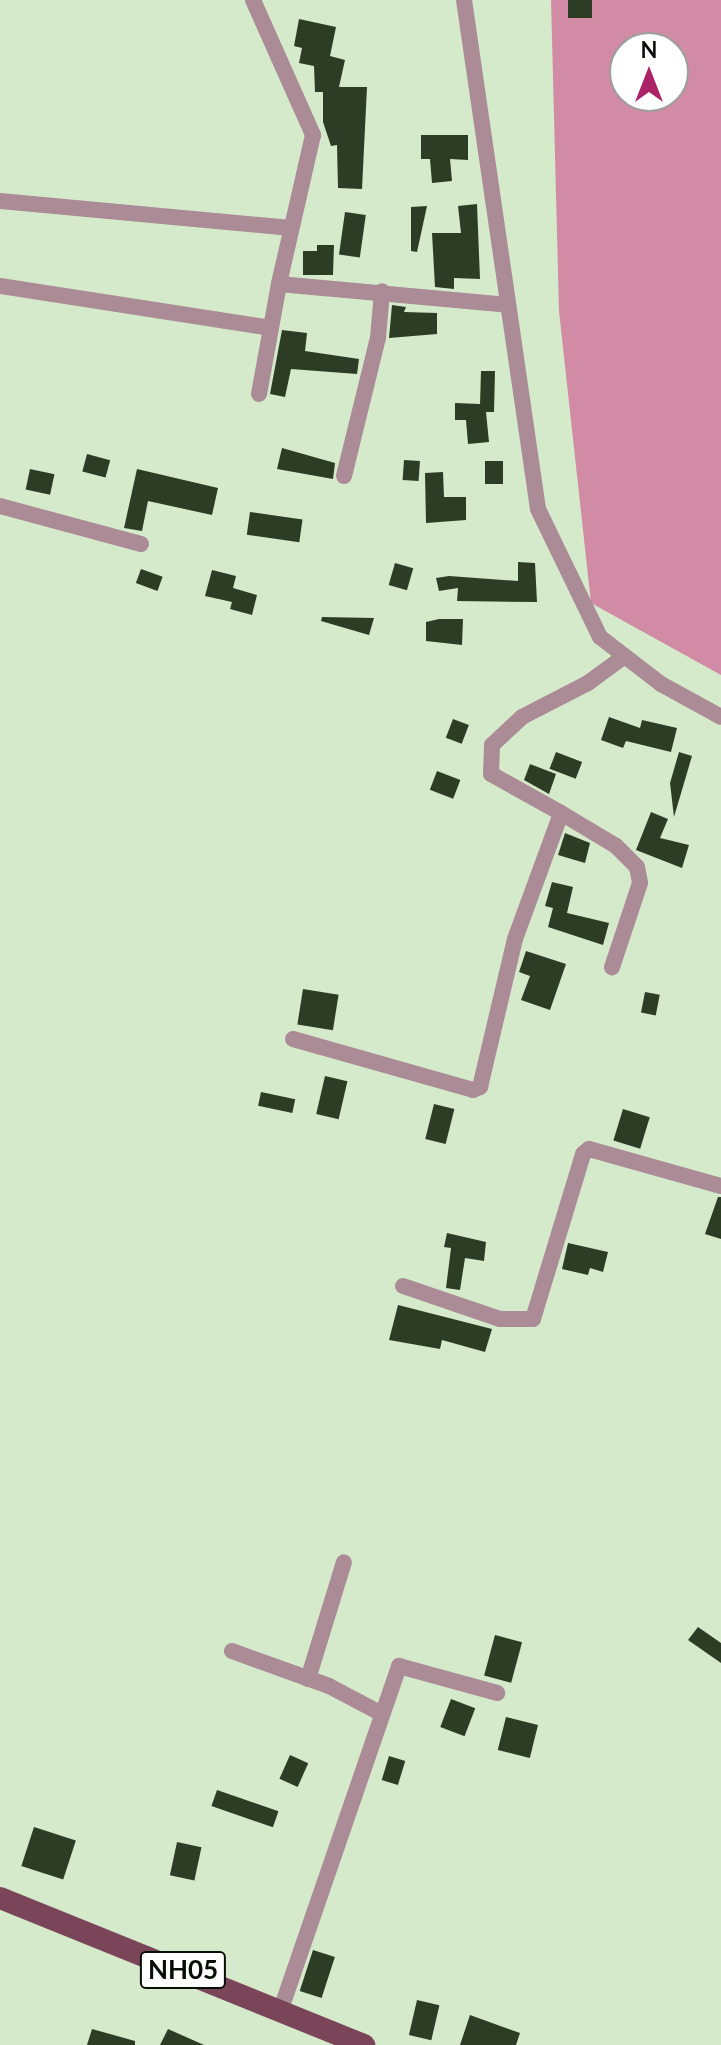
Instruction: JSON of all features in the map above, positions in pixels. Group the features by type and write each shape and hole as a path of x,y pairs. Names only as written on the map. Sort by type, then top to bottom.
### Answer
{"main road":[{"name":"NH05","path":"0,1898 364,2045"}],"street":[{"path":"253,0 313,135 289,228 259,394"},
{"path":"464,0 538,509 600,637 622,658 721,717"},
{"path":"0,201 289,228"},
{"path":"279,284 382,291 423,300 508,305"},
{"path":"0,286 270,328"},
{"path":"344,476 378,338 382,291"},
{"path":"0,506 141,544"},
{"path":"612,967 640,883 637,867 616,846 491,774 492,745 522,717 588,683 622,658"},
{"path":"293,1039 473,1090 480,1087 515,939 561,813"},
{"path":"403,1286 500,1319 533,1319 583,1154 589,1149 721,1186"},
{"path":"308,1679 344,1562"},
{"path":"232,1651 308,1679 382,1714"},
{"path":"281,2009 399,1666 497,1693"}],"shaded area":[{"path":"551,0 721,0 721,675 591,603 559,311"}],"building":[{"path":"568,0 592,0 592,18 568,18"},
{"path":"299,19 336,27 330,56 345,60 339,87 367,87 362,189 338,188 337,145 331,146 323,122 323,92 315,92 314,66 299,63 302,48 294,46"},
{"path":"421,135 468,135 468,160 450,159 452,181 432,183 430,159 421,159"},
{"path":"477,204 480,279 454,278 454,289 435,287 432,233 461,233 458,206"},
{"path":"427,206 417,252 411,251 411,207"},
{"path":"345,212 366,215 360,258 339,255"},
{"path":"317,245 334,245 333,275 303,275 303,251 317,251"},
{"path":"392,305 406,307 404,312 437,313 437,334 389,338"},
{"path":"282,330 307,333 305,351 359,359 357,374 291,369 285,397 270,394"},
{"path":"481,371 495,371 494,412 486,412 489,442 468,444 466,420 455,420 455,403 480,404"},
{"path":"282,448 335,463 333,479 277,469"},
{"path":"87,454 110,460 106,478 82,471"},
{"path":"404,460 420,461 419,481 403,480"},
{"path":"485,461 503,461 503,484 485,484"},
{"path":"30,469 54,474 50,495 26,490"},
{"path":"137,469 218,488 212,515 148,501 142,531 124,528"},
{"path":"443,472 444,497 466,497 466,520 426,523 425,473"},
{"path":"250,512 302,519 299,542 247,535"},
{"path":"518,562 535,563 537,602 457,601 458,588 439,591 436,578 449,576 518,581"},
{"path":"395,563 413,568 407,590 389,585"},
{"path":"141,569 163,577 157,591 136,583"},
{"path":"212,570 236,576 233,588 257,595 252,615 230,609 232,602 205,596"},
{"path":"322,617 374,618 369,635 321,621"},
{"path":"463,619 462,645 426,641 426,622"},
{"path":"609,717 640,728 642,720 677,728 671,752 626,741 623,748 601,740"},
{"path":"453,719 469,725 462,744 446,738"},
{"path":"556,752 582,762 576,779 550,769"},
{"path":"679,752 692,756 674,817 670,783"},
{"path":"530,764 556,774 549,794 524,780"},
{"path":"437,771 460,780 453,799 430,790"},
{"path":"651,812 668,819 660,838 689,845 682,868 636,850"},
{"path":"565,833 590,843 585,863 558,855"},
{"path":"552,882 573,887 567,913 609,923 603,945 548,927 553,908 545,906"},
{"path":"526,951 566,964 550,1010 521,1000 530,976 519,972"},
{"path":"303,989 339,995 333,1030 297,1025"},
{"path":"645,992 660,995 656,1015 641,1013"},
{"path":"325,1076 347,1081 339,1119 316,1114"},
{"path":"261,1092 295,1099 292,1113 258,1106"},
{"path":"434,1104 454,1109 446,1144 425,1139"},
{"path":"623,1109 650,1117 640,1149 613,1141"},
{"path":"718,1197 721,1197 721,1239 705,1234"},
{"path":"447,1233 486,1242 484,1261 465,1258 460,1290 446,1288 451,1248 444,1247"},
{"path":"568,1243 608,1252 603,1272 590,1268 588,1275 562,1269"},
{"path":"398,1305 492,1329 485,1352 442,1340 440,1349 389,1340"},
{"path":"698,1627 721,1643 721,1663 688,1640"},
{"path":"495,1635 522,1642 511,1683 484,1676"},
{"path":"451,1699 475,1708 465,1736 440,1727"},
{"path":"506,1717 538,1725 530,1758 498,1750"},
{"path":"290,1755 308,1763 298,1787 279,1779"},
{"path":"389,1756 405,1761 398,1785 382,1780"},
{"path":"217,1790 278,1811 273,1827 211,1806"},
{"path":"34,1827 76,1841 63,1880 21,1866"},
{"path":"177,1842 201,1847 194,1880 170,1875"},
{"path":"313,1950 335,1957 322,1998 300,1991"},
{"path":"417,2000 439,2005 431,2040 409,2035"},
{"path":"470,2015 520,2033 516,2045 460,2045"},
{"path":"92,2029 135,2041 135,2045 87,2045"},
{"path":"168,2029 204,2045 160,2045"}]}
